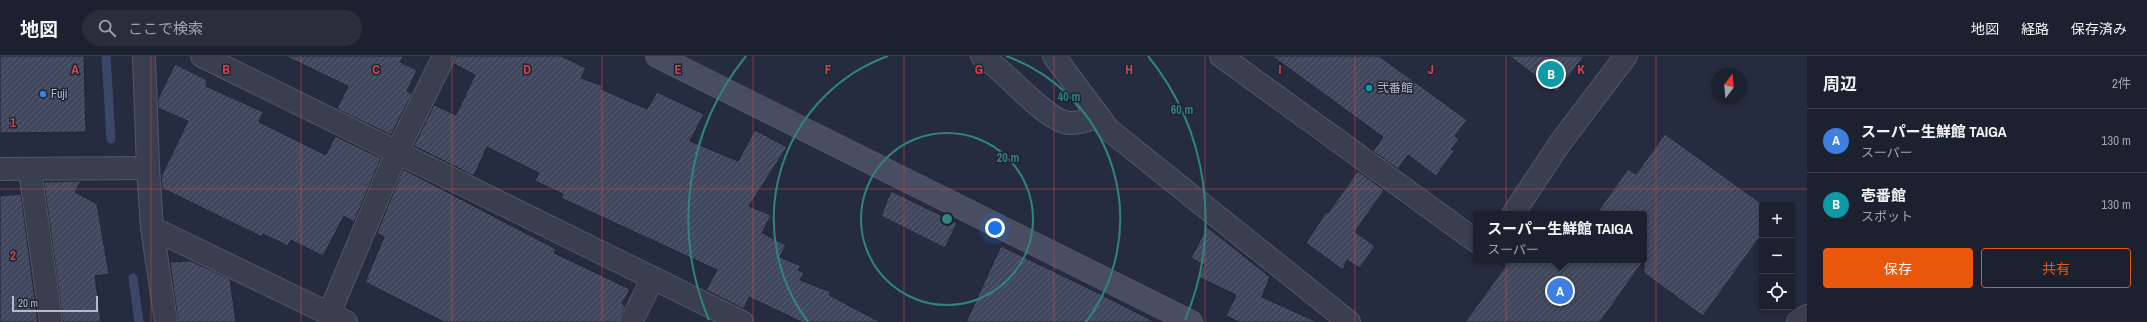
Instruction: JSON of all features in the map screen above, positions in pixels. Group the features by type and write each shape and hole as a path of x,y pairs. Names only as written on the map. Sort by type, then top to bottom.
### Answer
{"street":[{"path":"144,56 148,168 152,228 166,322"},
{"path":"202,56 742,322"},
{"path":"152,228 335,319 397,152 444,56"},
{"path":"657,56 1176,319"},
{"path":"982,56 994,63 1052,118 1069,123 1099,116"},
{"path":"1054,56 1108,129 1349,322"},
{"path":"1221,56 1473,239"},
{"path":"1515,211 1560,143 1626,56"},
{"path":"0,169 30,170 148,168"},
{"path":"30,170 51,322"},
{"path":"631,322 653,278"},
{"path":"1798,322 1807,316"}],"building":[{"name":"Fuji","path":"0,56 84,56 86,132 0,133"},
{"path":"285,56 404,56 400,62 417,70 407,91 412,94 391,135 337,109 348,86"},
{"path":"456,56 561,56 586,68 581,78 603,86 601,89 647,109 657,92 704,114 690,141 738,161 755,130 787,147 749,206 771,215 762,233 786,245 780,257 801,266 798,270 804,273 800,280 831,292 829,295 880,322 801,322 749,297 744,309 706,290 717,270 561,198 563,194 535,181 539,173 487,147 474,176 414,146 434,105 456,115 475,75 454,64"},
{"name":"弐番館","path":"1272,56 1379,56 1467,120 1455,136 1459,139 1451,149 1454,151 1436,176 1408,155 1398,169 1373,151 1383,137"},
{"path":"1509,56 1584,56 1557,92"},
{"path":"175,64 207,80 206,86 263,112 259,122 326,155 335,136 381,158 354,222 344,216 323,256 291,240 288,246 263,234 262,237 162,188 161,177 188,121 158,108 158,99"},
{"path":"1665,134 1759,202 1759,238 1703,316 1644,273 1644,263 1647,263 1647,211 1598,211 1628,169 1636,174"},
{"path":"403,169 556,249 554,253 630,289 622,304 625,306 619,322 444,322 365,282 384,237 377,233"},
{"path":"1358,171 1384,190 1355,232 1375,246 1360,268 1347,260 1343,270 1306,243 1326,212 1328,213"},
{"path":"81,181 75,192 97,204 109,274 95,276 101,322 63,322 44,182"},
{"path":"891,191 957,223 945,248 881,216"},
{"path":"21,194 38,322 0,322 0,196"},
{"path":"1207,227 1270,277 1262,297 1317,322 1239,322 1226,316 1236,295 1198,277 1204,265 1191,258"},
{"path":"1001,246 1098,293 1155,322 966,322"},
{"path":"191,261 230,279 236,322 178,322 170,262"},
{"path":"1508,263 1642,263 1600,322 1465,322"}],"waterway":[{"path":"106,56 111,139"},
{"path":"133,278 139,322"}],"place":[{"name":"壱番館","path":"1551,74"},
{"name":"弐番館","path":"1369,88"},
{"name":"Fuji","path":"43,94"},
{"name":"スーパー生鮮館 TAIGA","path":"1560,291"}]}
